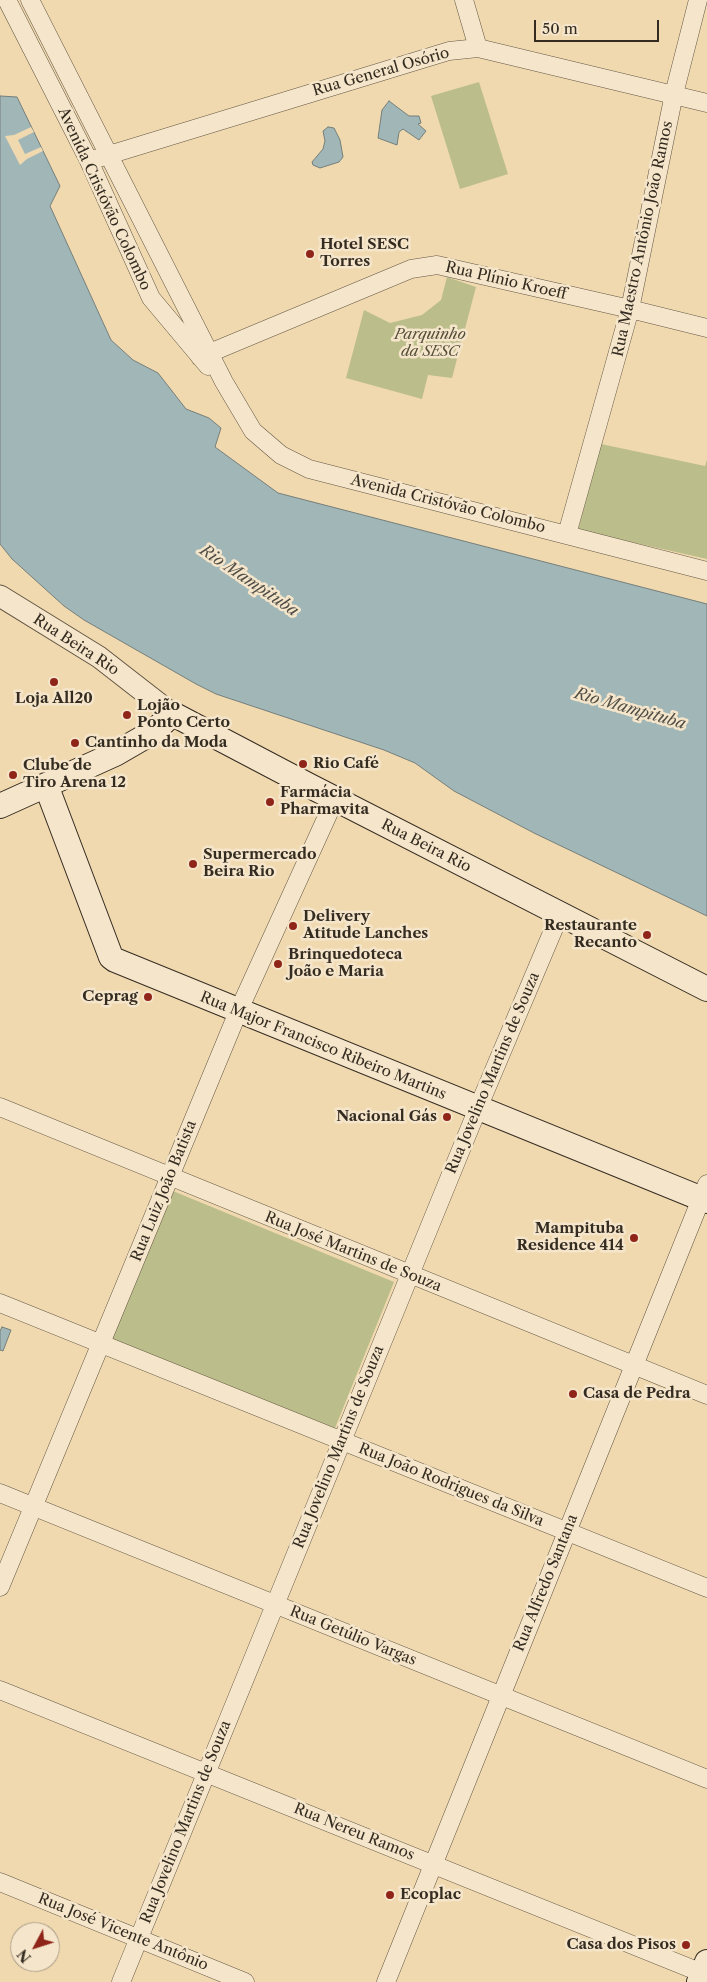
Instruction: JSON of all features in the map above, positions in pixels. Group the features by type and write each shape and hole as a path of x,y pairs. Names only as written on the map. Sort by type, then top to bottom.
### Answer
{"main road":[{"path":"0,806 130,746 154,732 171,713"},
{"name":"Rua Beira Rio","path":"171,713 707,989"},
{"name":"Rua Major Francisco Ribeiro Martins","path":"46,785 111,957 114,960 478,1108 705,1194"}],"street":[{"name":"Avenida Cristóvão Colombo","path":"7,0 89,161 151,298 204,355 224,382 253,431 281,455 309,469 707,571"},
{"name":"Avenida Cristóvão Colombo","path":"30,0 108,155 204,355"},
{"path":"464,0 478,48"},
{"name":"Rua Maestro Antônio João Ramos","path":"567,534 630,309 674,94 698,0"},
{"name":"Rua General Osório","path":"89,161 449,50 478,48 707,103"},
{"name":"Rua Plínio Kroeff","path":"204,355 411,269 437,265 707,328"},
{"name":"Rua Beira Rio","path":"0,596 99,657 171,713"},
{"name":"Rua Luiz João Batista","path":"0,1587 238,1012 335,799"},
{"name":"Rua Jovelino Martins de Souza","path":"121,1982 478,1108 560,914"},
{"name":"Rua José Martins de Souza","path":"0,1107 707,1395"},
{"name":"Rua Alfredo Santana","path":"386,1982 705,1194"},
{"name":"Rua João Rodrigues da Silva","path":"0,1303 707,1588"},
{"name":"Rua Getúlio Vargas","path":"0,1493 707,1779"},
{"name":"Rua Nereu Ramos","path":"0,1690 704,1973"},
{"name":"Rua José Vicente Antônio","path":"0,1882 245,1982"}],"green space":[{"path":"479,82 508,174 460,189 431,96"},
{"name":"Parquinho da SESC","path":"447,277 476,287 452,378 428,375 422,399 346,378 364,310 390,323 422,315 441,300"},
{"path":"601,444 705,466 707,460 707,559 578,530"},
{"path":"168,1189 394,1282 333,1433 107,1340"}],"water":[{"name":"Rio Mampituba","path":"0,96 17,97 60,186 50,206 111,340 133,360 158,373 186,409 209,418 221,428 215,447 278,493 707,604 707,916 534,833 454,791 415,763 384,750 216,694 196,684 84,620 64,606 12,559 0,544"},
{"path":"389,101 409,116 419,116 421,123 418,124 426,131 419,140 403,129 399,132 397,145 378,138 382,110"},
{"path":"328,127 334,128 340,140 343,157 339,162 320,168 313,165 312,162 323,149 325,141 323,131"},
{"path":"2,1327 11,1330 3,1351 0,1350 0,1331"}],"pier":[{"path":"31,127 34,132 18,140 25,154 41,147 43,151 20,165 5,136 14,135"}],"place":[{"name":"Hotel SESC Torres","path":"310,254"},
{"name":"Loja All20","path":"54,682"},
{"name":"Lojão Ponto Certo","path":"127,715"},
{"name":"Cantinho da Moda","path":"75,743"},
{"name":"Rio Café","path":"303,764"},
{"name":"Clube de Tiro Arena 12","path":"13,775"},
{"name":"Farmácia Pharmavita","path":"270,802"},
{"name":"Supermercado Beira Rio","path":"193,864"},
{"name":"Delivery Atitude Lanches","path":"293,926"},
{"name":"Restaurante Recanto","path":"647,935"},
{"name":"Brinquedoteca João e Maria","path":"278,964"},
{"name":"Ceprag","path":"148,997"},
{"name":"Nacional Gás","path":"447,1117"},
{"name":"Mampituba Residence 414","path":"634,1238"},
{"name":"Casa de Pedra","path":"573,1394"},
{"name":"Ecoplac","path":"390,1895"},
{"name":"Casa dos Pisos","path":"686,1945"}]}
